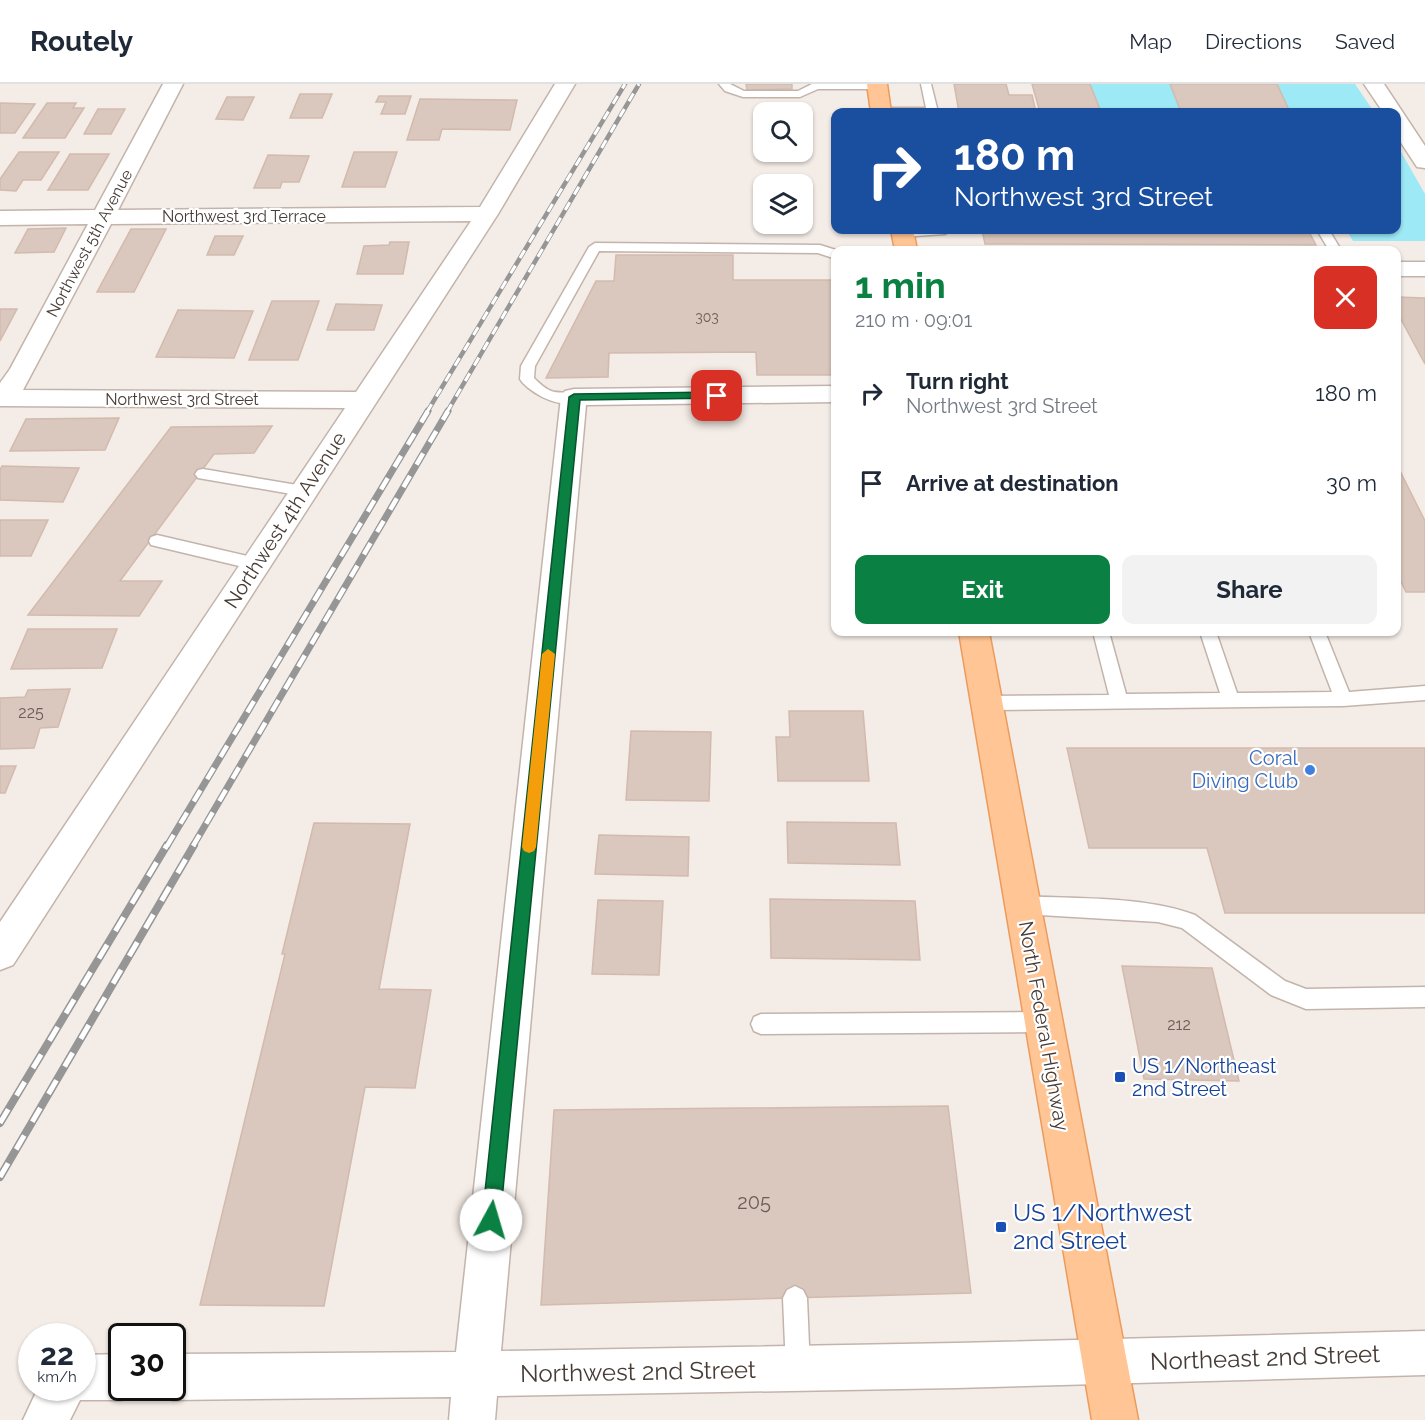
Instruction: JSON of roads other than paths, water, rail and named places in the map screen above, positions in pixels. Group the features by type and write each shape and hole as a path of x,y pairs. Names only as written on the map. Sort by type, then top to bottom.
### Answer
{"main road":[{"path":"877,85 880,108"},
{"name":"North Federal Highway","path":"975,636 1115,1420"}],"street":[{"name":"Northwest 5th Avenue","path":"0,398 15,383 23,369 173,84"},
{"name":"Northwest 4th Avenue","path":"0,953 487,214 565,84"},
{"path":"1374,84 1390,108"},
{"path":"1401,126 1425,162"},
{"name":"Northwest 3rd Terrace","path":"0,218 487,214"},
{"path":"1401,269 1425,269"},
{"path":"472,1420 574,397 831,394"},
{"name":"Northwest 3rd Street","path":"0,398 365,400"},
{"name":"Northeast 2nd Street","path":"1104,1363 1425,1353"},
{"name":"Northwest 2nd Street","path":"186,1377 476,1375 1104,1363"},
{"path":"46,1420 56,1401"}],"lane":[{"path":"724,84 729,89 743,94 800,94 813,85 877,85"},
{"path":"926,84 932,108"},
{"path":"903,238 924,234"},
{"path":"574,397 552,398 536,390 527,379 528,366 596,247 820,249 831,253"},
{"path":"203,474 303,491"},
{"path":"157,540 256,564"},
{"path":"1102,636 1119,700"},
{"path":"1209,636 1231,700"},
{"path":"1319,636 1343,699"},
{"path":"987,703 1343,699 1425,693"},
{"path":"1023,905 1158,913 1188,921 1278,988 1306,999 1425,997"},
{"path":"761,1024 1043,1022"},
{"path":"795,1298 798,1369"}],"water":[{"path":"1044,84 1355,84 1371,108 1050,108"},
{"path":"1401,152 1425,194 1425,241 1353,241 1349,234 1401,234"}],"railway":[{"path":"427,412 625,84"},
{"path":"447,412 639,84"},
{"path":"167,846 428,411"},
{"path":"193,846 448,411"},
{"path":"0,1123 167,845"},
{"path":"0,1177 194,845"}],"place":[{"name":"Coral Diving Club","path":"1310,770"},
{"name":"US 1/Northeast 2nd Street","path":"1120,1077"},
{"name":"US 1/Northwest 2nd Street","path":"1001,1227"}]}
